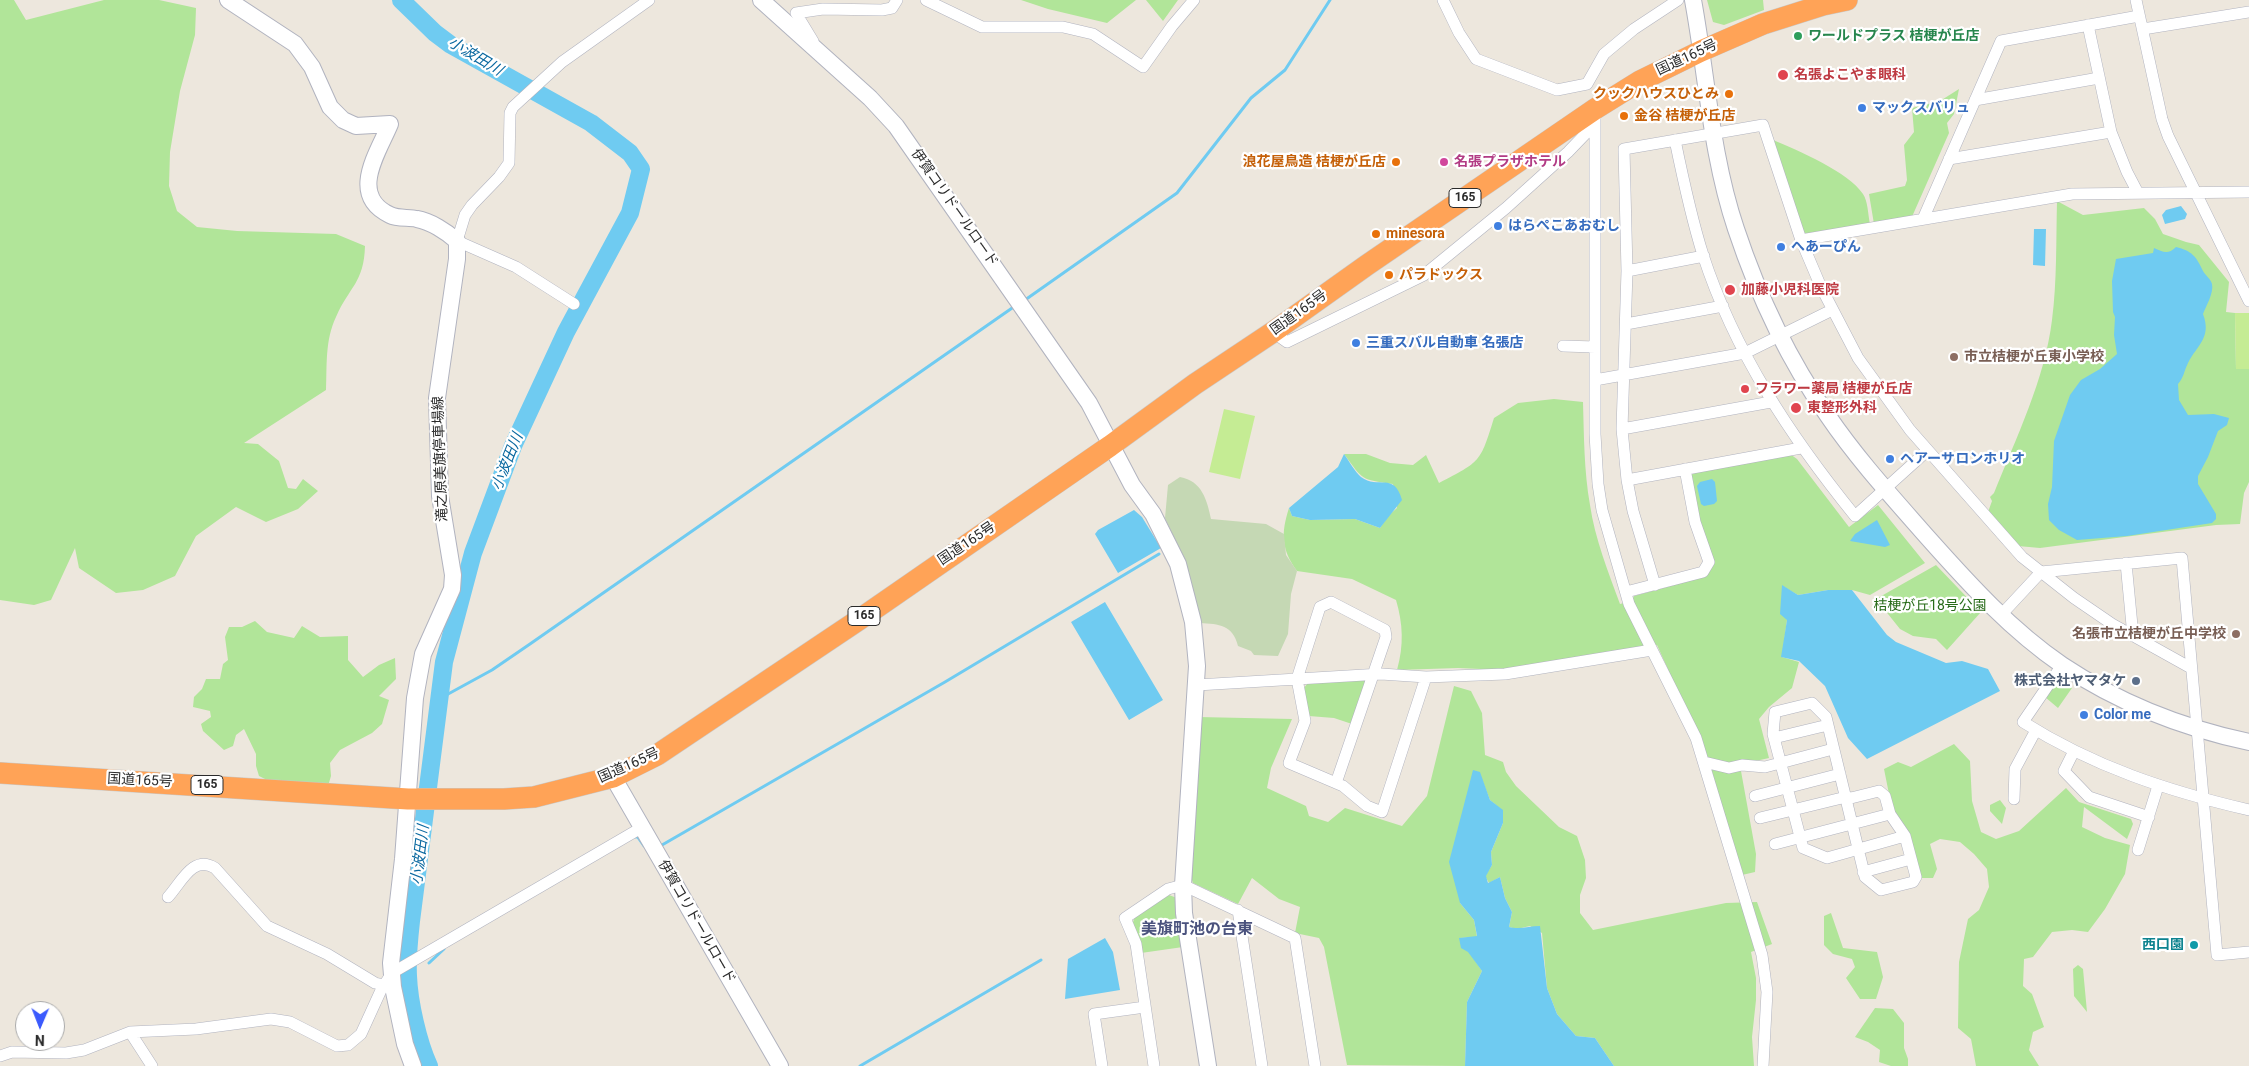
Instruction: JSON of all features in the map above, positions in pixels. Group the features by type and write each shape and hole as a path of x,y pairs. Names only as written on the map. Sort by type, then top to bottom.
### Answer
{"highway":[{"name":"国道165号","path":"0,773 418,799 534,797 613,777 657,755 860,619 1367,265 1594,117 1640,81 1701,51 1763,24 1823,5 1847,0"}],"street":[{"path":"228,0 295,44 312,67 330,107 343,120 356,126 390,124 369,173 369,192 376,204 390,215 419,219 457,241 516,266 574,304"},
{"path":"457,241 465,215 499,177 508,163 510,113 568,57 649,0"},
{"name":"伊賀コリドールロード","path":"761,0 870,98 896,126 1089,403 1110,446 1132,485 1153,514 1178,564 1193,622 1197,685 1183,885 1184,912 1208,1066"},
{"path":"818,50 796,13 823,9 882,10 892,8 897,0"},
{"path":"926,0 982,27 1063,26 1093,34 1143,67 1172,26 1194,0"},
{"path":"1443,0 1459,33 1476,59 1556,90 1587,84 1604,54 1634,29 1678,0"},
{"path":"1693,0 1713,134 1735,226 1754,278 1780,336 1828,417 1886,489 1977,592 2001,615 2062,665 2147,711 2196,729 2249,742"},
{"path":"2136,0 2162,119 2168,136 2249,300"},
{"path":"2143,28 2249,12"},
{"path":"1923,220 2001,40 2139,16"},
{"path":"2088,25 2111,132 2138,193"},
{"path":"1975,100 2099,78"},
{"path":"1594,117 1589,287 1595,347 1595,434 1598,484 1602,510 1629,604 1696,738 1712,797 1762,955 1767,992 1763,1066"},
{"path":"1273,332 1287,342 1424,275 1506,208 1568,152 1594,117"},
{"path":"1655,585 1639,533 1627,480 1622,429 1627,271 1624,148 1762,125 1801,240 1832,310 1874,383 1927,451 2022,557 2074,598 2134,636 2191,668"},
{"path":"1949,160 2111,132"},
{"path":"1674,140 1689,205 1704,256 1723,306 1771,402 1801,448 1855,516 1927,451"},
{"path":"1801,240 2072,194 2249,192"},
{"name":"滝之原美旗停車場線","path":"413,1066 405,1044 391,962 418,799 415,698 423,654 452,589 453,575 440,496 437,398 457,258 457,241"},
{"path":"1627,271 1704,256"},
{"path":"1626,324 1723,306"},
{"path":"1595,380 1746,353 1832,310"},
{"path":"1563,346 1595,347"},
{"path":"1622,429 1771,402"},
{"path":"1627,480 1801,448"},
{"path":"1626,592 1703,572 1709,562 1695,522 1684,469"},
{"path":"2001,615 2041,572 2182,558 2217,955 2249,952"},
{"path":"2126,563 2134,636"},
{"path":"1336,783 1386,637 1385,630 1331,602 1320,607 1297,679 1304,721 1289,763 1336,783 1367,806 1382,812 1426,677"},
{"path":"1197,685 1373,674 1426,677 1505,674 1652,650"},
{"path":"2062,665 2023,722 2074,751 2158,786 2249,810"},
{"path":"1760,818 1792,811 1846,797 1851,798 1879,790 1885,796 1890,814 1906,836 1916,877 1914,882 1881,890 1865,878 1863,872 1857,848 1851,824 1846,797 1826,717 1812,703 1775,712 1773,728 1786,788 1792,811 1802,848 1827,858 1857,848 1906,836"},
{"path":"1774,738 1828,725"},
{"path":"2014,799 2015,769 2036,730"},
{"path":"1704,762 1729,768 1742,765 1765,767 1833,749"},
{"path":"2074,751 2064,771 2088,797 2148,817"},
{"path":"1755,796 1840,774"},
{"name":"伊賀コリドールロード","path":"613,777 780,1066"},
{"path":"2138,850 2158,786"},
{"path":"1774,844 1890,814"},
{"path":"168,897 192,867 209,864 215,868 267,926 327,954 375,983 393,976 416,960 641,828"},
{"path":"1863,872 1911,859"},
{"path":"1154,1066 1136,944 1125,918 1168,889 1183,885 1295,938 1315,1066"},
{"path":"1238,910 1262,1066"},
{"path":"0,1056 12,1052 75,1052 130,1032 196,1029 271,1019 290,1022 337,1046 348,1045 361,1034 393,976"},
{"path":"1102,1066 1094,1014 1145,1007"},
{"path":"130,1032 152,1066"}],"green space":[{"path":"0,0 14,0 26,20 104,0 159,0 196,8 195,35 180,91 170,152 169,186 177,211 197,227 237,231 336,234 365,246 359,277 332,326 327,353 326,390 244,443 258,444 279,461 288,488 296,489 303,479 318,491 298,509 266,522 236,507 196,536 175,576 143,590 116,593 79,568 75,548 51,600 34,605 0,600"},
{"path":"1021,0 1136,0 1107,23 1048,9"},
{"path":"1146,0 1178,0 1163,21"},
{"path":"1707,0 1763,0 1764,10 1724,25 1713,22"},
{"path":"1959,89 1954,114 1947,123 1949,133 1911,219 1874,224 1869,194 1905,186 1907,180 1904,145 1914,132 1912,108 1940,101"},
{"path":"1773,140 1822,162 1856,186 1866,200 1870,224 1808,235 1802,231"},
{"path":"2057,201 2083,215 2144,208 2155,219 2163,234 2199,245 2229,282 2226,312 2235,313 2236,369 2249,369 2249,482 2244,493 2240,524 2216,525 2040,548 2018,546 1988,512 1992,501 1990,497 1994,493 2029,408 2048,342 2055,290"},
{"path":"2235,313 2249,313 2249,369 2236,369"},
{"path":"1554,399 1583,402 1585,466 1592,518 1602,555 1620,604 1632,601 1634,596 1707,576 1713,562 1696,509 1690,477 1694,472 1790,454 1797,459 1849,527 1878,505 1925,563 1870,595 1852,590 1828,590 1798,595 1782,586 1787,620 1782,657 1799,662 1792,688 1769,707 1759,719 1769,758 1751,762 1739,760 1756,854 1755,872 1742,875 1708,758 1657,645 1503,670 1458,668 1397,670 1402,635 1396,600 1352,579 1297,571 1285,548 1284,533 1289,508 1292,516 1310,520 1355,519 1380,528 1388,516 1397,508 1393,484 1374,481 1364,477 1355,469 1344,454 1366,454 1390,463 1413,465 1426,455 1439,483 1471,465 1477,459 1482,453 1494,418 1518,403"},
{"path":"1224,409 1255,416 1240,479 1209,472"},
{"path":"1180,477 1194,483 1202,492 1208,505 1211,519 1266,524 1284,534 1286,555 1297,571 1291,594 1288,634 1278,656 1254,655 1251,651 1238,646 1233,634 1224,627 1200,623 1184,560 1165,518 1168,485"},
{"name":"桔梗が丘18号公園","path":"1936,565 1981,612 1947,650 1936,639 1913,636 1900,629 1876,599"},
{"path":"255,621 267,632 294,638 302,626 320,637 348,636 348,660 363,677 379,665 395,658 396,679 379,696 389,700 382,724 372,733 340,750 330,763 331,776 328,786 275,784 259,776 256,766 256,754 244,729 236,735 233,746 224,750 203,731 201,724 211,717 210,711 193,707 194,697 202,689 206,679 220,679 223,664 228,660 225,637 229,627 242,627"},
{"path":"1365,679 1367,683 1352,724 1334,718 1309,716 1303,689 1308,683"},
{"path":"2058,679 2064,680 2072,688 2058,708 2045,697"},
{"path":"1454,686 1471,691 1482,713 1485,755 1503,762 1506,772 1516,786 1559,827 1577,836 1585,860 1586,878 1580,895 1580,913 1593,930 1726,903 1757,902 1772,944 1751,952 1756,978 1752,1037 1754,1066 1614,1066 1595,1038 1576,1036 1557,1014 1547,988 1542,933 1530,926 1517,929 1509,927 1512,912 1505,898 1500,877 1489,883 1485,876 1492,865 1491,852 1503,823 1503,811 1490,800 1479,772 1460,903 1474,920 1477,937 1460,938 1482,971 1467,1002 1465,1066 1347,1065 1324,947 1319,938 1295,933 1300,907 1279,899 1252,878 1238,904 1193,883 1191,877 1198,717 1292,719 1271,768 1267,788 1306,806 1309,816 1328,822 1345,808 1402,826 1427,796"},
{"path":"1954,744 1970,761 1972,801 1981,832 1996,839 2019,831 2066,788 2079,802 2131,819 2133,824 2127,839 2084,807 2082,827 2105,838 2130,845 2125,874 2105,909 2088,932 2072,930 2052,932 2033,957 2024,959 2023,986 2032,994 2044,1027 2033,1032 2029,1050 2039,1066 1976,1066 1971,1039 1958,1028 1959,962 1968,919 1979,910 1989,887 1987,869 1960,842 1940,839 1930,844 1937,869 1933,878 1920,878 1910,834 1892,809 1884,769 1898,762 1911,767"},
{"path":"2000,800 2006,808 2002,824 1990,811 1990,805"},
{"path":"1169,895 1177,898 1183,947 1141,953 1133,922 1135,917"},
{"path":"1831,913 1843,948 1877,952 1883,977 1876,999 1860,999 1846,978 1855,967 1852,959 1833,954 1824,945 1824,916"},
{"path":"2078,965 2083,969 2087,1012 2074,996 2073,969"},
{"path":"1875,1008 1893,1009 1904,1023 1904,1048 1908,1059 1908,1066 1891,1066 1879,1062 1880,1050 1868,1042 1855,1037"}],"water":[{"path":"2181,206 2187,214 2185,219 2165,224 2162,215 2166,210"},
{"path":"2034,229 2046,229 2045,266 2033,265"},
{"path":"2176,247 2186,250 2193,255 2212,284 2211,295 2203,314 2206,329 2205,335 2178,384 2179,400 2188,415 2214,414 2229,418 2227,425 2218,431 2198,476 2198,484 2216,514 2216,519 2212,523 2127,536 2077,540 2059,530 2049,520 2048,504 2052,487 2054,441 2070,395 2081,380 2100,369 2117,354 2114,335 2115,317 2113,312 2112,281 2116,259 2153,253 2154,248 2168,252"},
{"path":"1344,454 1361,477 1367,481 1390,483 1399,491 1402,500 1380,528 1355,519 1310,520 1292,516 1289,508 1338,467"},
{"path":"1712,479 1715,482 1717,501 1714,504 1704,506 1701,504 1697,486 1700,482"},
{"path":"1134,510 1142,517 1161,548 1118,573 1095,534 1098,530"},
{"path":"1877,520 1890,545 1885,547 1850,541 1855,534"},
{"path":"1782,585 1798,595 1828,590 1852,590 1887,635 1896,642 1946,663 1962,661 1988,669 2000,691 1867,759 1848,738 1825,686 1799,661 1781,657 1787,620 1780,614"},
{"path":"1105,602 1163,700 1129,720 1071,622"},
{"path":"1473,770 1480,772 1490,800 1503,810 1503,823 1491,852 1492,865 1486,876 1488,883 1500,877 1505,898 1512,912 1509,927 1540,926 1547,988 1557,1014 1576,1036 1595,1038 1614,1066 1465,1066 1467,1002 1482,971 1468,952 1461,948 1459,938 1477,936 1474,920 1460,903 1449,862"},
{"path":"1105,938 1113,952 1120,990 1065,999 1068,959"}],"waterway":[{"name":"小波田川","path":"401,0 435,33 451,45 591,123 630,153 641,169 630,213 566,332 513,446 473,553 444,662 408,955 412,1010 421,1045 429,1066"},
{"path":"1025,300 1177,193 1251,98 1285,70 1330,0"},
{"path":"439,699 492,670 1015,306"},
{"path":"662,845 945,682 1159,554"},
{"path":"636,837 644,846"},
{"path":"429,963 444,949"},
{"path":"860,1066 1041,960"}],"place":[{"name":"ワールドプラス 桔梗が丘店","path":"1798,36"},
{"name":"名張よこやま眼科","path":"1783,75"},
{"name":"クックハウスひとみ","path":"1729,94"},
{"name":"マックスバリュ","path":"1862,108"},
{"name":"金谷 桔梗が丘店","path":"1624,116"},
{"name":"浪花屋鳥造 桔梗が丘店","path":"1396,162"},
{"name":"名張プラザホテル","path":"1444,162"},
{"name":"はらぺこあおむし","path":"1498,226"},
{"name":"minesora","path":"1376,234"},
{"name":"へあーぴん","path":"1781,247"},
{"name":"パラドックス","path":"1389,275"},
{"name":"加藤小児科医院","path":"1730,290"},
{"name":"三重スバル自動車 名張店","path":"1356,343"},
{"name":"市立桔梗が丘東小学校","path":"1954,357"},
{"name":"フラワー薬局 桔梗が丘店","path":"1745,389"},
{"name":"東整形外科","path":"1796,408"},
{"name":"ヘアーサロンホリオ","path":"1890,459"},
{"name":"名張市立桔梗が丘中学校","path":"2236,634"},
{"name":"株式会社ヤマタケ","path":"2136,681"},
{"name":"Color me","path":"2084,715"},
{"name":"西口園","path":"2194,945"}],"district":[{"name":"美旗町池の台東","path":"1197,930"}]}
